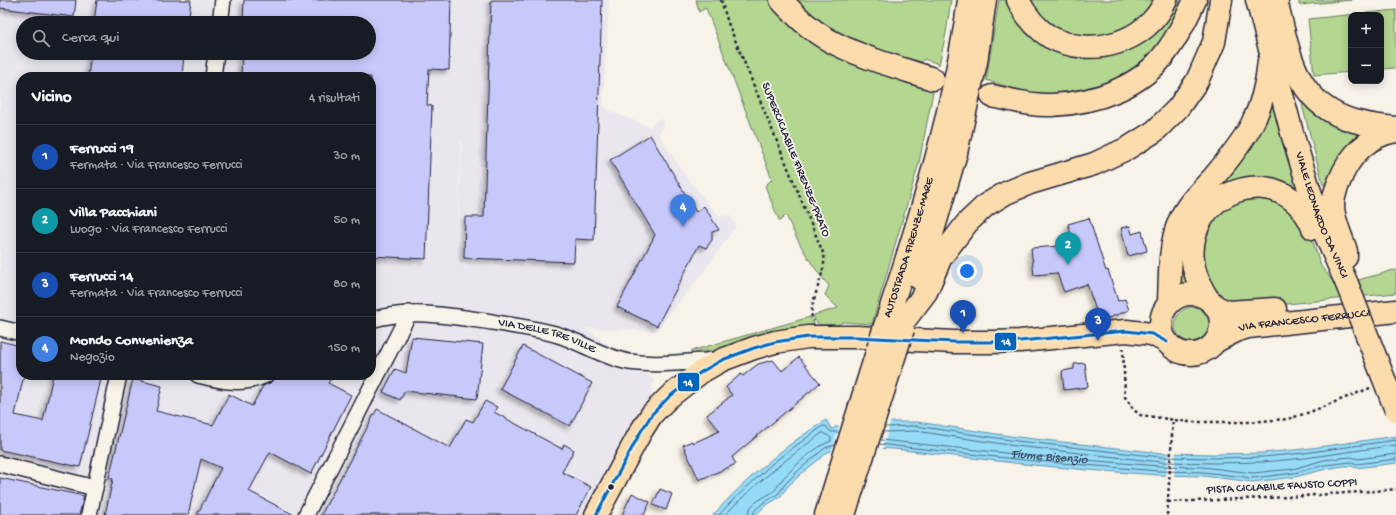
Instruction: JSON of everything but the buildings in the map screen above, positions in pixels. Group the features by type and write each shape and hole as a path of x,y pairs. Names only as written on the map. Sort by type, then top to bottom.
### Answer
{"main road":[{"path":"782,0 790,11 824,37 858,53 933,79"},
{"path":"964,0 965,24"},
{"name":"AUTOSTRADA FIRENZE-MARE","path":"898,324 918,224 941,144 965,24 968,0"},
{"name":"AUTOSTRADA FIRENZE-MARE","path":"844,515 854,456 866,415 887,350 940,210 956,153 976,62 985,0"},
{"path":"1018,0 1025,13 1036,26 1050,36 1076,45 1094,46 1116,44 1134,35 1152,22 1163,7 1166,0"},
{"path":"1181,28 1186,0"},
{"path":"992,96 1033,104 1051,105 1075,103 1122,89 1148,72 1167,52 1195,0"},
{"path":"898,324 926,292 941,257 966,223 986,205 1006,193 1030,183 1094,164 1128,148 1155,131 1178,108 1197,81 1214,42 1221,0"},
{"name":"VIALE LEONARDO DA VINCI","path":"1257,0 1292,133 1318,218 1347,284"},
{"name":"VIALE LEONARDO DA VINCI","path":"1270,0 1325,215 1347,284"},
{"path":"1276,0 1293,64 1298,77 1312,96 1330,110 1355,122 1396,130"},
{"path":"1167,342 1162,332 1161,322 1166,308 1173,248 1179,223 1188,207 1235,151 1251,128 1262,101 1268,75 1270,50"},
{"path":"1347,284 1346,251 1333,205 1337,187 1344,170 1356,152 1380,136 1396,130"},
{"path":"1216,341 1219,333 1219,315 1198,280 1194,268 1193,257 1196,234 1200,222 1207,211 1223,197 1242,189 1265,188 1275,191 1286,196 1305,212 1310,220 1326,258 1347,284 1396,410"},
{"name":"VIA FRANCESCO FERRUCCI","path":"1128,337 1150,322 1176,298 1184,295 1196,295 1228,312 1396,297"},
{"name":"VIA FRANCESCO FERRUCCI","path":"596,515 640,433 652,414 669,397 686,382 722,360 775,342 808,337 857,337 954,342 991,342 1128,337 1152,334 1167,342 1173,348 1181,352 1191,354 1209,348 1216,341 1238,330 1248,327 1396,311"},
{"name":"AUTOSTRADA FIRENZE-MARE","path":"826,515 854,456"}],"street":[{"path":"221,16 223,0"},
{"path":"214,72 215,60"},
{"path":"376,378 409,313"},
{"name":"VIA DELLE TRE VILLE","path":"376,319 409,313 441,315 522,327 548,332 595,352 628,361 642,363 722,360"},
{"path":"0,328 16,332"},
{"path":"89,515 118,380"},
{"path":"220,380 233,382 253,380"},
{"path":"306,515 375,380"},
{"path":"0,464 95,488"}],"path":[{"name":"SUPERCICLABILE FIRENZE-PRATO","path":"721,0 728,23 824,255 825,265 811,313 812,319 815,323"},
{"path":"1128,337 1123,348 1125,397 1140,416 1189,422 1248,422 1288,419 1371,388"},
{"path":"1168,515 1173,419"},
{"name":"PISTA CICLABILE FAUSTO COPPI","path":"1168,502 1295,496 1396,489"}],"shaded area":[{"path":"0,0 609,0 603,106 612,112 650,127 661,118 664,127 658,133 686,177 720,217 730,215 736,226 705,270 656,331 586,328 654,380 649,404 588,515 0,515","holes":["462,141 456,271 456,255"]}],"green space":[{"path":"696,0 769,0 778,11 930,88 933,92 919,163 872,324 843,322 838,325 819,325 814,319 814,315 838,308 825,295 829,286 804,252 786,215 780,221 779,220 765,186 772,179 706,8 699,12"},
{"path":"797,0 951,0 939,65 924,59 922,62 906,58 855,40 823,22 809,12"},
{"path":"999,0 1011,0 1085,52 1172,0 1180,0 1174,18 1166,34 1156,48 1130,71 1097,85 1059,94 1043,94 1010,88 986,80"},
{"path":"1025,0 1159,0 1150,14 1105,40 1055,31"},
{"path":"1299,0 1352,0 1299,5"},
{"path":"1396,10 1396,68 1384,69 1384,12 1376,12"},
{"path":"1348,15 1348,72 1314,75 1308,19"},
{"path":"1271,96 1305,193 1216,195 1195,284 1173,291 1177,246"},
{"path":"1303,100 1368,131 1327,186 1323,184 1302,105"},
{"path":"1269,195 1307,224 1321,266 1337,287 1396,270 1396,293 1277,305 1226,306 1206,284 1200,237 1226,203"},
{"path":"1193,307 1203,310 1208,315 1211,325 1208,335 1203,340 1193,343 1183,340 1178,335 1175,325 1178,315 1183,310"},
{"path":"810,317 815,325 767,332 713,351 691,351"}],"water":[{"name":"Fiume Bisenzio","path":"826,420 833,429 835,427 893,422 917,422 1017,437 1162,453 1262,453 1304,449 1396,436 1396,463 1357,468 1343,466 1295,477 1253,482 1203,476 1158,475 1088,470 894,449 852,447 828,452 788,486 780,497 765,506 756,515 713,515 766,463 796,440"}],"pier":[{"path":"891,420 882,451 852,449 837,450 831,453 839,426"},
{"path":"1168,451 1176,451 1174,478 1166,477"}],"transit line":[{"name":"14","path":"596,515 640,433 652,414 669,397 701,372 722,360 754,348 775,342 808,337 857,337 954,342 991,342 1020,341 1126,331 1152,334 1167,342"}],"place":[{"name":"Mondo Convenienza","path":"683,227"},
{"name":"Villa Pacchiani","path":"1068,265"},
{"name":"Ferrucci 19","path":"963,333"},
{"name":"Ferrucci 14","path":"1098,341"}]}
